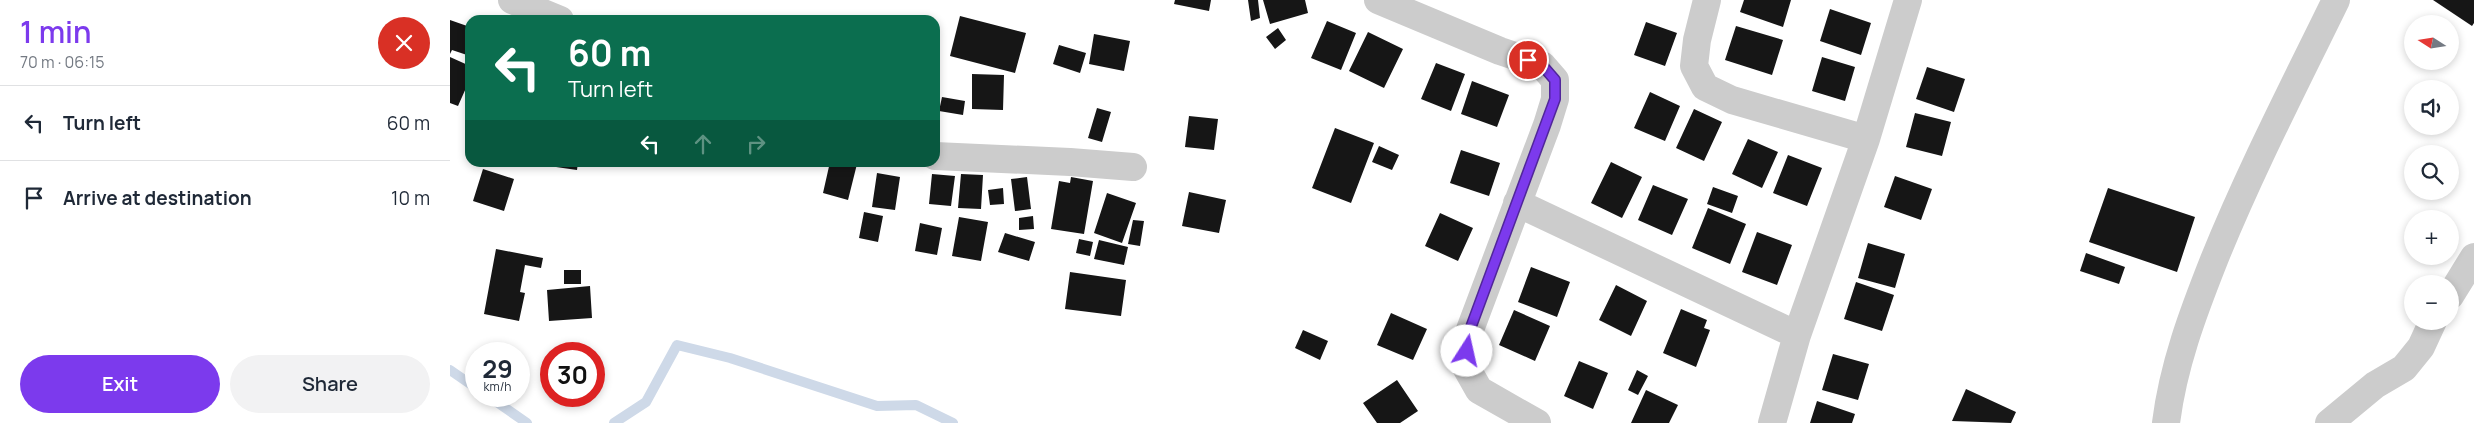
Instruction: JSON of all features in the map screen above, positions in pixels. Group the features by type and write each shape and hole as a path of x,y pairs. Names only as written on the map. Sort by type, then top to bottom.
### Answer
{"street":[{"path":"512,0 548,15"},
{"path":"1378,0 1500,51 1542,65 1555,80 1555,99 1550,116 1468,335 1466,367 1479,390 1537,423"},
{"path":"1707,0 1697,40 1694,66 1705,87 1732,100 1866,139"},
{"path":"1772,423 1797,335 1866,139 1908,0"},
{"path":"2166,423 2170,388 2189,327 2241,195 2336,0"},
{"path":"940,156 1070,162 1133,168"},
{"path":"1517,204 1797,335"},
{"path":"2459,281 2474,257"},
{"path":"2328,423 2375,385 2404,368 2421,347 2429,330"}],"building":[{"path":"1175,0 1211,0 1209,11 1174,4"},
{"path":"1248,0 1258,0 1260,18 1251,21"},
{"path":"1263,0 1305,0 1308,13 1270,24"},
{"path":"1744,0 1791,0 1783,27 1740,12"},
{"path":"2433,0 2474,0 2474,23 2472,26 2459,17 2459,15 2456,15"},
{"path":"1830,9 1871,23 1861,55 1820,41"},
{"path":"960,16 1026,33 1015,73 950,56"},
{"path":"450,20 465,25 465,54 452,50 450,54"},
{"path":"1327,21 1356,33 1341,70 1311,58"},
{"path":"1646,22 1677,33 1665,66 1634,55"},
{"path":"1736,26 1783,40 1772,75 1725,60"},
{"path":"1278,28 1286,40 1275,49 1266,37"},
{"path":"1368,32 1403,49 1384,88 1349,71"},
{"path":"1094,34 1130,41 1124,71 1089,64"},
{"path":"1059,45 1086,53 1080,73 1053,64"},
{"path":"450,57 465,64 465,90 458,106 450,103"},
{"path":"1822,57 1855,67 1845,101 1812,91"},
{"path":"1436,63 1465,74 1451,111 1421,99"},
{"path":"1927,67 1965,79 1954,112 1916,99"},
{"path":"972,74 1004,75 1003,110 972,109"},
{"path":"1472,81 1509,95 1497,127 1461,114"},
{"path":"1650,92 1680,106 1665,141 1634,128"},
{"path":"942,97 965,101 963,115 940,111"},
{"path":"1097,108 1111,112 1102,142 1088,138"},
{"path":"1694,109 1722,122 1704,161 1676,148"},
{"path":"1915,113 1951,122 1942,156 1906,147"},
{"path":"1189,116 1218,119 1214,150 1185,147"},
{"path":"1335,128 1374,143 1351,203 1312,188"},
{"path":"1748,139 1778,152 1762,188 1732,174"},
{"path":"1379,146 1399,155 1392,170 1372,162"},
{"path":"1461,150 1500,163 1489,196 1450,183"},
{"path":"1788,155 1822,168 1807,206 1773,193"},
{"path":"1611,162 1642,177 1622,218 1591,203"},
{"path":"556,167 577,167 577,170"},
{"path":"829,167 856,167 848,200 823,193"},
{"path":"483,169 514,179 504,211 473,201"},
{"path":"877,173 900,177 895,210 872,207"},
{"path":"932,174 955,176 951,206 929,204"},
{"path":"961,174 983,175 981,209 958,208"},
{"path":"1895,176 1932,189 1921,220 1884,207"},
{"path":"1027,177 1031,209 1015,211 1011,179"},
{"path":"1071,177 1093,181 1084,234 1051,229 1059,181 1070,183"},
{"path":"1653,185 1688,199 1672,235 1638,220"},
{"path":"1713,187 1738,196 1732,213 1707,204"},
{"path":"1003,188 1004,204 990,205 988,190"},
{"path":"2108,188 2195,217 2177,272 2089,242"},
{"path":"1189,192 1226,200 1219,233 1182,226"},
{"path":"1107,193 1136,203 1122,243 1094,233"},
{"path":"1708,208 1746,224 1730,264 1692,248"},
{"path":"864,212 883,216 878,242 859,238"},
{"path":"1440,213 1473,228 1458,261 1425,246"},
{"path":"1033,216 1034,229 1019,230 1019,218"},
{"path":"959,217 988,222 981,261 952,256"},
{"path":"1133,220 1144,221 1140,246 1128,244"},
{"path":"920,223 942,228 937,255 915,251"},
{"path":"1757,232 1792,245 1777,285 1742,272"},
{"path":"1005,233 1035,242 1029,261 998,252"},
{"path":"1079,239 1093,242 1090,256 1076,253"},
{"path":"1099,240 1128,247 1124,265 1094,259"},
{"path":"1868,243 1905,254 1895,288 1858,278"},
{"path":"496,249 543,258 541,268 525,265 520,292 525,293 519,321 484,314"},
{"path":"2086,253 2125,267 2119,284 2080,271"},
{"path":"1531,267 1570,282 1557,317 1518,302"},
{"path":"564,270 581,270 581,284 564,284"},
{"path":"1070,272 1126,280 1121,316 1065,309"},
{"path":"1856,282 1894,295 1882,331 1844,319"},
{"path":"1616,285 1647,301 1631,336 1599,320"},
{"path":"590,286 592,318 549,321 547,290"},
{"path":"1681,309 1707,320 1704,328 1710,330 1696,367 1663,353"},
{"path":"1514,310 1550,326 1535,361 1499,345"},
{"path":"1391,313 1427,329 1413,360 1377,345"},
{"path":"1303,330 1328,341 1320,360 1295,348"},
{"path":"1833,354 1869,364 1858,400 1822,390"},
{"path":"1579,361 1608,373 1593,409 1564,396"},
{"path":"1637,370 1648,376 1638,395 1628,390"},
{"path":"1397,380 1418,411 1400,423 1377,423 1363,403"},
{"path":"1966,389 2016,412 2011,423 1952,421"},
{"path":"1646,390 1678,405 1669,423 1631,423"},
{"path":"1817,401 1855,414 1852,423 1810,423"}],"waterway":[{"path":"614,423 646,402 677,345 730,358 877,406 916,405 953,423"},
{"path":"450,370 465,380"},
{"path":"504,407 527,423"}],"route":[{"path":"1467,351 1468,335 1555,99 1555,80 1542,65 1528,60"}]}
